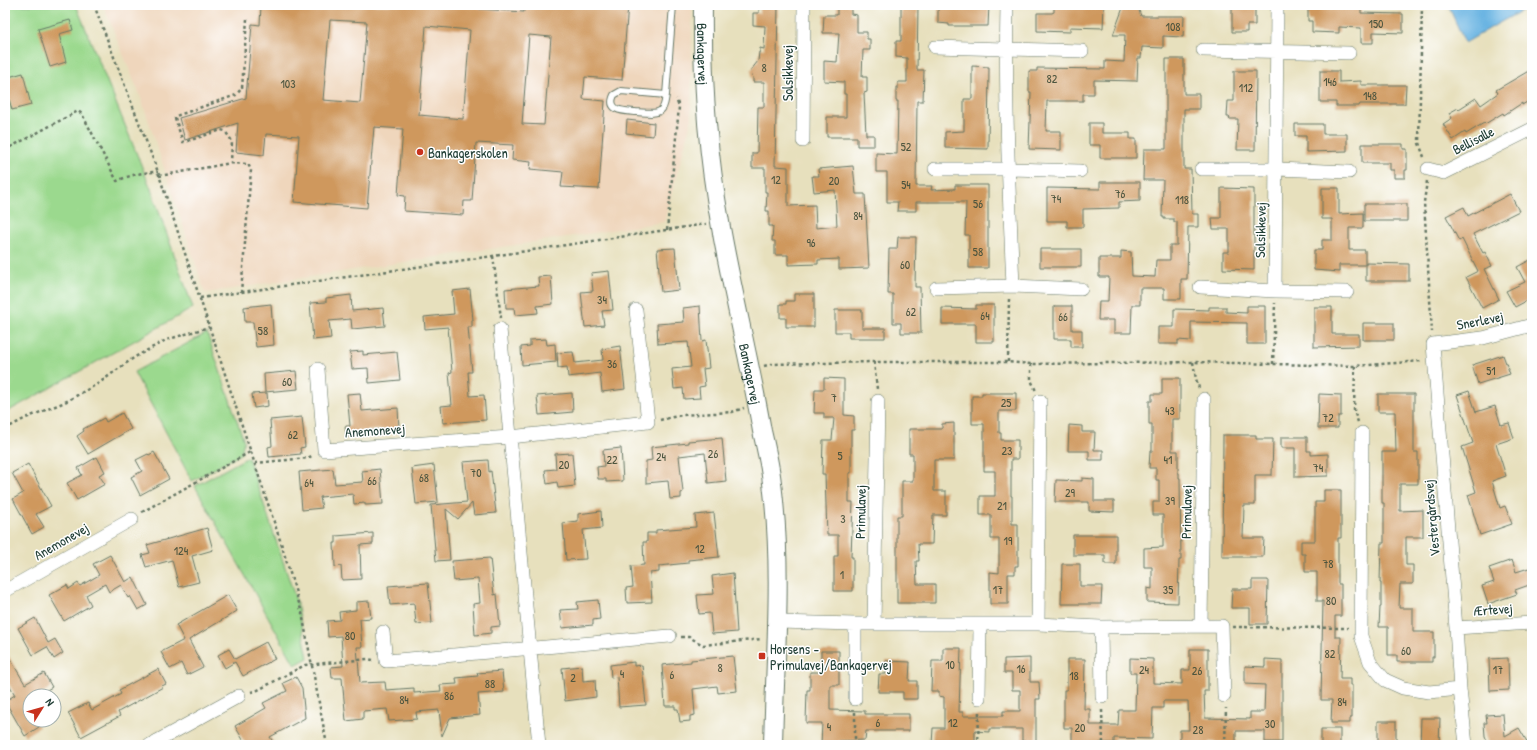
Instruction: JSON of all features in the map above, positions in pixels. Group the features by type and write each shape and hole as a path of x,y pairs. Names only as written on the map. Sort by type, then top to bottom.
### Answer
{"street":[{"name":"Bankagervej","path":"703,5 703,75 709,150 720,222 772,482 778,558 773,745"},
{"name":"Solsikkevej","path":"803,141 804,5"},
{"path":"1007,5 1006,49 1008,169 1013,286"},
{"name":"Solsikkevej","path":"1275,291 1277,5"},
{"path":"935,47 1082,51"},
{"path":"1203,50 1350,53"},
{"name":"Bellisalle","path":"1428,169 1444,173 1532,129"},
{"path":"934,169 1080,171"},
{"path":"1201,170 1277,169 1349,172"},
{"path":"936,288 1013,286 1081,289"},
{"path":"1200,287 1275,291 1347,292"},
{"path":"636,310 648,422"},
{"name":"Snerlevej","path":"1433,344 1483,338 1532,325"},
{"path":"500,329 539,745"},
{"name":"Vestergårdsvej","path":"1433,344 1433,360 1460,689 1466,745"},
{"path":"318,369 324,450"},
{"name":"Primulavej","path":"1201,625 1204,399"},
{"name":"Primulavej","path":"874,624 878,401"},
{"path":"1038,624 1040,401"},
{"name":"Anemonevej","path":"324,450 510,437 648,422"},
{"path":"1362,433 1361,636 1370,662 1386,680 1403,688 1429,692 1460,689"},
{"name":"Anemonevej","path":"5,591 132,519"},
{"path":"777,622 980,625 1038,624 1101,627 1222,626 1224,696"},
{"name":"Ærtevej","path":"1456,628 1532,623"},
{"path":"855,624 855,699"},
{"path":"979,698 980,625"},
{"path":"1101,627 1102,697"},
{"path":"384,632 386,661 670,636"},
{"path":"150,745 239,696"}],"lane":[{"path":"666,95 621,92 614,95 612,103 614,107 620,111 657,113 664,106 666,95 674,5"}],"path":[{"path":"94,5 158,172 250,452 255,463 302,613 327,745"},
{"path":"231,163 232,142 224,131 222,130 183,142 175,118 176,116 236,95 240,91 242,88 247,19"},
{"path":"668,230 679,107 675,96"},
{"path":"5,150 78,111 82,114 117,181 141,173 158,172"},
{"path":"159,176 231,163 248,164 252,170 241,292"},
{"path":"200,298 720,222"},
{"path":"493,256 501,318 500,329"},
{"path":"1008,362 1009,297 1013,286"},
{"path":"1273,364 1275,291"},
{"path":"5,429 26,418 65,402 99,383 135,357 166,340 209,327"},
{"path":"750,371 771,364 874,362 1008,362 1031,364 1194,362 1355,366 1433,360"},
{"path":"874,362 878,401"},
{"path":"1194,362 1196,379 1204,399"},
{"path":"1031,364 1031,380 1040,401"},
{"path":"1355,366 1354,412 1362,433"},
{"path":"648,422 682,415 732,412 757,404"},
{"path":"255,463 308,458 324,450"},
{"path":"132,519 148,507 250,452"},
{"path":"1222,626 1361,628"},
{"path":"670,636 689,637 703,646 758,639 776,640"},
{"path":"239,696 258,690 305,665 368,659 386,661"},
{"path":"1224,696 1226,705 1225,745"},
{"path":"1102,697 1102,745"},
{"path":"978,745 979,698"},
{"path":"855,699 855,745"}],"shaded area":[{"name":"Bankagerskolen","path":"103,5 692,5 691,122 664,222 205,293 141,98"}],"green space":[{"path":"5,5 76,5 151,189 193,308 5,413"},
{"path":"207,333 244,441 241,454 192,481 134,372"},
{"path":"248,457 297,603 308,658 295,665 195,486"}],"water":[{"path":"1448,5 1532,5 1465,43"}],"building":[{"path":"261,5 480,5 479,9 524,12 524,6 628,5 622,80 585,77 583,99 605,101 599,189 561,187 563,172 530,169 531,162 512,160 513,145 476,143 472,201 464,201 463,215 404,211 405,196 398,195 403,129 374,127 367,208 294,202 299,136 266,134 264,155 236,152 238,123 185,140 179,118 246,98 252,24 260,25","holes":["330,20 367,22 360,103 323,100","426,26 470,30 463,119 419,115","529,35 551,37 544,125 522,124"]},
{"path":"759,5 778,5 775,166 788,167 788,206 815,205 816,228 837,226 835,190 814,192 812,176 819,176 818,169 853,166 856,194 865,194 869,268 839,269 839,259 818,260 818,264 788,265 788,255 775,255 775,241 772,241 773,226 769,226 769,211 766,211 767,192 765,192 765,168 752,168 752,153 757,153 758,107 764,107 764,82 753,82 751,70 758,61 760,48 764,49 765,26 753,25 753,13 759,13"},
{"path":"837,5 851,5 851,14 857,15 857,32 867,32 867,39 870,39 870,50 863,50 862,77 867,77 867,92 864,93 866,135 874,135 874,146 857,146 857,137 827,137 827,117 846,117 846,94 844,94 844,82 824,81 824,61 837,62 839,33 823,33 824,15 837,15"},
{"path":"938,5 989,5 988,26 949,26 949,24 938,23"},
{"path":"1124,5 1137,5 1141,16 1184,16 1183,37 1163,36 1163,48 1142,47 1141,58 1138,58 1137,81 1094,80 1094,94 1083,94 1083,101 1047,101 1046,131 1061,131 1061,150 1029,149 1031,92 1029,92 1029,71 1037,71 1037,68 1105,69 1105,61 1124,62 1125,35 1113,35"},
{"path":"1232,5 1247,5 1247,7 1255,7 1255,25 1247,25 1247,32 1232,32"},
{"path":"1312,5 1361,5 1361,13 1403,14 1403,33 1373,32 1373,43 1361,43 1361,28 1339,27 1339,33 1312,32 1312,21 1308,21 1308,7 1312,7"},
{"path":"901,6 918,6 917,70 924,70 923,101 917,101 916,186 932,186 931,190 955,189 955,185 988,185 988,268 969,268 969,235 965,235 966,202 916,202 916,211 897,211 898,202 887,202 887,172 876,172 876,153 897,154 898,101 896,101 896,88 898,88 898,82 907,82 907,58 896,57 896,41 901,41"},
{"path":"1054,6 1104,6 1103,28 1070,27 1070,32 1037,31 1037,13 1052,13 1054,12"},
{"path":"70,20 73,30 59,34 66,62 50,67 38,29"},
{"path":"1166,59 1184,59 1184,94 1199,94 1199,109 1184,109 1184,169 1191,169 1192,214 1198,214 1198,227 1188,227 1187,279 1181,279 1181,299 1164,299 1164,288 1140,288 1140,305 1132,305 1131,333 1114,333 1114,320 1098,320 1099,301 1108,301 1109,277 1099,277 1099,258 1121,258 1121,251 1131,252 1132,276 1155,277 1156,260 1170,260 1170,245 1177,245 1177,222 1174,222 1174,219 1164,219 1164,217 1162,217 1163,180 1143,180 1144,149 1166,149"},
{"path":"972,66 989,67 988,149 945,148 945,132 964,131 964,99 972,99"},
{"path":"1532,69 1532,99 1522,105 1522,103 1504,115 1503,113 1485,124 1484,123 1466,134 1465,132 1453,140 1443,124 1452,118 1449,113 1458,108 1459,109 1476,98 1481,105 1498,93 1496,90"},
{"path":"1234,71 1256,71 1255,150 1237,150 1238,119 1229,119 1230,117 1227,117 1228,101 1234,101"},
{"path":"1320,71 1339,71 1339,82 1361,81 1361,85 1406,85 1405,104 1360,104 1359,106 1336,106 1336,102 1320,102"},
{"path":"23,73 31,105 12,110 5,84 5,78"},
{"path":"627,120 654,123 653,136 626,133"},
{"path":"1089,123 1102,123 1102,133 1130,133 1130,139 1136,139 1136,158 1100,158 1100,145 1089,145"},
{"path":"1295,124 1323,124 1323,134 1347,134 1347,151 1306,152 1306,136 1295,136"},
{"path":"1362,144 1403,144 1403,149 1407,149 1407,170 1405,170 1405,178 1394,178 1394,170 1390,170 1390,163 1362,163"},
{"path":"1100,182 1140,182 1140,201 1119,202 1119,208 1083,209 1083,227 1067,227 1067,221 1047,221 1047,188 1100,189"},
{"path":"1221,188 1254,189 1254,270 1223,269 1223,252 1229,252 1229,229 1213,229 1212,218 1221,218"},
{"path":"1322,188 1339,188 1339,214 1363,213 1363,228 1349,228 1349,250 1365,250 1365,265 1339,265 1339,272 1314,270 1314,250 1322,250 1322,240 1332,240 1332,219 1322,219"},
{"path":"1510,194 1519,211 1473,234 1492,266 1484,269 1499,299 1482,308 1466,277 1478,271 1462,239 1459,241 1446,216 1464,207 1468,216"},
{"path":"1364,204 1407,204 1407,221 1364,221"},
{"path":"898,237 916,237 915,287 920,287 921,333 901,333 901,323 893,323 893,294 888,294 889,249 897,249"},
{"path":"675,248 679,290 661,292 657,249"},
{"path":"1040,249 1081,249 1081,267 1040,267"},
{"path":"1532,259 1532,298 1515,307 1506,291 1525,282 1517,267"},
{"path":"1366,263 1409,264 1409,281 1366,281"},
{"path":"609,271 613,310 602,311 604,325 585,327 581,292 593,291 591,273"},
{"path":"551,276 553,304 537,306 538,313 515,315 514,308 506,308 505,289 539,286 538,277"},
{"path":"470,289 473,320 472,327 468,327 472,372 468,372 470,396 484,395 486,420 443,423 441,406 452,405 449,373 452,372 448,327 425,329 424,317 454,314 452,291"},
{"path":"794,294 814,294 814,327 786,327 786,318 780,318 780,304 786,304 786,301 794,301"},
{"path":"351,295 352,311 383,308 385,326 352,329 351,319 329,321 331,338 313,340 310,303 326,302 326,298"},
{"path":"271,304 274,345 256,347 253,322 245,322 244,307"},
{"path":"976,305 994,305 994,342 976,342 976,324 942,324 942,308 976,309"},
{"path":"700,306 702,341 706,340 709,368 703,369 705,386 699,387 700,398 684,399 683,388 674,389 672,369 691,367 688,342 658,344 657,324 684,322 683,308"},
{"path":"1054,306 1072,306 1072,330 1082,330 1082,347 1071,347 1071,339 1054,339"},
{"path":"1247,306 1265,306 1265,344 1247,344 1247,323 1191,322 1191,341 1178,340 1178,344 1158,344 1158,327 1174,327 1174,309 1209,310 1209,307 1226,307 1226,312 1247,313"},
{"path":"1314,307 1332,307 1332,334 1359,334 1359,346 1314,347"},
{"path":"835,310 862,310 862,328 885,328 885,338 849,338 849,332 835,332"},
{"path":"1363,323 1394,323 1394,340 1363,340"},
{"path":"546,339 547,345 555,344 556,362 522,365 521,347 530,346 530,340"},
{"path":"620,346 625,389 602,392 600,373 568,377 567,367 558,368 557,353 573,352 575,363 603,360 602,349"},
{"path":"363,351 363,355 397,352 400,380 369,383 368,368 352,369 350,352"},
{"path":"1503,355 1510,374 1478,384 1472,365"},
{"path":"296,371 298,389 265,392 264,374"},
{"path":"824,378 844,379 844,415 854,416 854,430 851,430 851,473 849,473 849,502 853,502 851,557 853,557 853,591 834,591 834,556 838,556 838,535 827,535 825,474 822,474 823,440 832,440 834,418 824,418 824,413 814,413 815,389 824,389"},
{"path":"1162,378 1180,378 1180,419 1172,419 1172,451 1178,451 1178,473 1180,478 1181,560 1179,560 1178,603 1147,602 1147,588 1152,589 1152,567 1144,567 1144,548 1163,547 1163,515 1153,515 1153,502 1159,502 1159,480 1156,480 1156,468 1149,468 1150,451 1152,451 1152,424 1149,424 1149,401 1152,401 1152,394 1162,394"},
{"path":"1469,391 1476,412 1495,406 1501,425 1509,423 1514,438 1496,444 1506,476 1492,481 1500,508 1505,506 1512,524 1480,535 1468,495 1476,492 1462,447 1473,443 1457,395"},
{"path":"267,393 268,406 254,408 252,394"},
{"path":"360,393 362,411 398,408 399,428 356,432 357,436 346,437 345,426 350,426 347,394"},
{"path":"572,393 573,412 539,415 537,396"},
{"path":"982,393 1016,393 1016,411 999,411 999,433 1001,433 1001,440 1018,440 1018,459 1011,459 1011,496 1012,524 1018,524 1018,566 1015,566 1015,574 1008,574 1008,604 990,604 990,572 999,573 999,539 991,539 991,515 980,515 980,496 995,496 995,471 984,471 984,424 972,424 972,396 982,396"},
{"path":"1319,394 1341,395 1341,416 1338,416 1338,428 1318,428"},
{"path":"1378,394 1414,394 1414,452 1418,452 1418,484 1400,484 1400,511 1423,510 1423,537 1406,537 1406,565 1413,565 1413,584 1400,584 1399,608 1413,608 1413,632 1434,632 1434,657 1432,657 1432,662 1397,662 1397,655 1388,655 1388,627 1379,627 1381,607 1381,543 1384,543 1382,452 1396,452 1395,412 1378,412"},
{"path":"122,413 131,429 88,454 77,436 84,431 83,429 104,418 106,422"},
{"path":"302,417 305,447 300,448 301,454 269,457 268,447 272,446 270,420"},
{"path":"954,423 954,460 934,460 934,491 946,491 946,515 933,515 932,544 918,544 919,561 916,561 917,584 935,584 935,603 897,603 897,516 902,516 902,481 913,481 913,454 909,454 909,429 942,429 942,424"},
{"path":"1069,425 1082,426 1082,432 1095,432 1094,450 1103,450 1103,460 1089,460 1089,451 1068,451"},
{"path":"1223,435 1256,435 1256,439 1273,439 1272,475 1255,475 1255,505 1244,505 1243,538 1264,538 1263,557 1222,557"},
{"path":"1281,437 1307,437 1307,451 1311,451 1311,455 1328,454 1328,476 1295,477 1295,448 1281,448"},
{"path":"722,438 726,481 708,483 705,453 679,456 683,492 681,493 681,498 670,499 668,481 646,483 646,461 652,460 651,447 688,443 688,441"},
{"path":"621,448 623,481 606,482 606,479 598,479 597,467 604,466 603,450"},
{"path":"154,452 169,479 140,495 131,477 142,471 136,460"},
{"path":"572,453 575,486 558,488 557,482 547,484 545,470 556,469 555,454"},
{"path":"97,457 105,472 99,475 105,484 77,500 67,483 82,475 78,468"},
{"path":"488,460 489,472 491,471 496,513 474,515 472,503 458,519 446,509 450,560 436,561 431,505 467,502 463,462"},
{"path":"28,464 51,506 36,514 44,527 32,534 13,499 23,493 12,473"},
{"path":"434,465 438,502 416,504 412,468"},
{"path":"333,469 335,484 363,482 362,471 380,469 383,504 354,504 353,494 320,497 322,508 302,510 299,472"},
{"path":"1082,478 1094,479 1094,501 1114,501 1114,512 1089,511 1089,502 1055,502 1056,480 1082,481"},
{"path":"1324,490 1341,490 1341,538 1338,538 1338,584 1341,584 1341,616 1335,616 1335,637 1341,637 1340,679 1350,679 1350,685 1352,685 1352,718 1350,718 1350,723 1331,723 1332,700 1321,700 1323,601 1317,601 1317,572 1305,572 1305,554 1301,554 1301,541 1315,541 1315,502 1324,502"},
{"path":"601,511 602,528 583,530 586,559 566,560 563,523 578,521 578,514"},
{"path":"714,513 719,557 688,560 688,563 659,566 659,572 650,573 652,602 627,603 626,588 633,587 631,566 644,565 643,542 647,542 647,533 656,533 656,530 696,527 695,515"},
{"path":"207,528 213,550 192,556 199,582 179,587 172,560 146,567 142,555 150,553 147,545"},
{"path":"373,533 373,544 360,545 361,579 342,580 341,566 335,567 334,543 336,543 336,536"},
{"path":"1073,535 1116,535 1116,564 1105,564 1105,555 1073,555"},
{"path":"110,555 125,582 133,577 147,605 138,610 130,596 128,598 121,585 109,592 105,584 86,595 91,605 64,621 49,595 67,585 69,589 78,583 80,586 99,575 93,564"},
{"path":"490,558 494,595 497,594 500,626 491,627 491,633 475,635 473,604 480,603 478,579 454,581 452,561"},
{"path":"1512,560 1516,572 1532,567 1532,584 1515,590 1517,594 1488,604 1482,586 1494,582 1489,568"},
{"path":"1062,564 1080,564 1080,586 1102,586 1101,604 1061,604"},
{"path":"733,573 737,632 712,634 710,613 699,614 697,595 714,594 712,576"},
{"path":"1252,580 1268,580 1267,624 1250,624 1250,608 1231,608 1232,589 1252,589"},
{"path":"428,583 432,623 416,624 414,603 390,605 388,586"},
{"path":"228,595 237,611 189,640 203,667 187,675 181,663 170,669 161,652 184,640 176,625"},
{"path":"598,600 600,619 593,620 593,625 562,628 560,610 578,609 577,602"},
{"path":"369,601 371,618 360,619 362,647 357,647 360,683 385,682 386,690 414,688 414,693 441,691 440,685 457,684 456,678 478,676 477,673 502,671 504,692 478,694 480,715 450,718 442,736 439,710 416,712 417,719 389,721 387,709 363,711 363,719 346,721 342,678 332,678 331,667 343,666 341,636 328,637 327,621 340,620 339,612 356,610 356,602"},
{"path":"35,618 48,643 55,639 63,653 54,659 47,647 33,655 18,628"},
{"path":"266,642 275,659 243,676 235,662 225,668 218,655 229,649 235,659"},
{"path":"943,648 961,648 959,712 963,712 963,716 1003,716 1003,711 1020,711 1020,690 1012,690 1012,673 1004,673 1004,659 1030,658 1030,682 1039,682 1040,699 1036,699 1036,742 1022,741 1022,729 989,729 989,732 975,731 975,745 932,745 933,728 944,728 944,697 939,696 939,691 931,691 932,661 943,661"},
{"path":"1190,649 1208,649 1208,691 1204,691 1205,718 1250,719 1250,712 1264,712 1265,685 1245,684 1245,666 1265,667 1265,659 1282,660 1282,742 1265,742 1265,731 1236,731 1236,743 1209,742 1209,745 1180,745 1180,730 1189,730 1188,701 1163,701 1163,708 1153,708 1152,739 1114,738 1114,743 1099,743 1099,745 1072,745 1072,728 1064,728 1064,690 1067,690 1067,659 1085,659 1084,709 1090,709 1090,725 1118,725 1119,710 1135,710 1136,673 1130,673 1130,658 1153,659 1153,683 1182,684 1182,670 1190,670"},
{"path":"5,650 25,684 44,673 52,687 22,688 22,728 37,728 25,736 5,701 15,695 5,677"},
{"path":"821,651 839,651 839,685 830,685 830,710 865,711 865,714 909,714 909,731 866,731 865,740 839,741 839,745 821,745 822,723 806,723 807,690 810,690 810,672 821,672"},
{"path":"733,656 737,691 718,693 717,686 693,689 695,715 690,716 690,721 680,722 678,709 675,709 675,706 665,706 662,665 691,662 691,660"},
{"path":"1508,658 1509,690 1490,691 1489,659"},
{"path":"886,661 910,662 909,681 917,681 917,699 903,699 903,692 878,692 879,674 886,674"},
{"path":"634,662 634,666 642,665 646,705 619,707 617,677 611,678 610,665"},
{"path":"582,666 583,681 595,680 596,697 565,701 562,668"},
{"path":"158,669 166,684 162,686 163,687 118,712 120,716 81,737 68,713 88,703 92,710 121,694 119,690"},
{"path":"296,677 302,688 305,718 270,737 275,745 246,745 235,726 266,708 263,703 287,691 283,683"},
{"path":"1503,714 1505,736 1519,728 1529,745 1489,745 1485,736 1484,723 1487,723 1486,715"},
{"path":"1421,718 1440,718 1439,745 1420,745"},
{"path":"1378,721 1396,721 1396,745 1378,745"},
{"path":"1321,729 1340,729 1340,745 1321,745"}],"place":[{"name":"Bankagerskolen","path":"420,152"},
{"name":"Horsens - Primulavej/Bankagervej","path":"762,656"}]}
